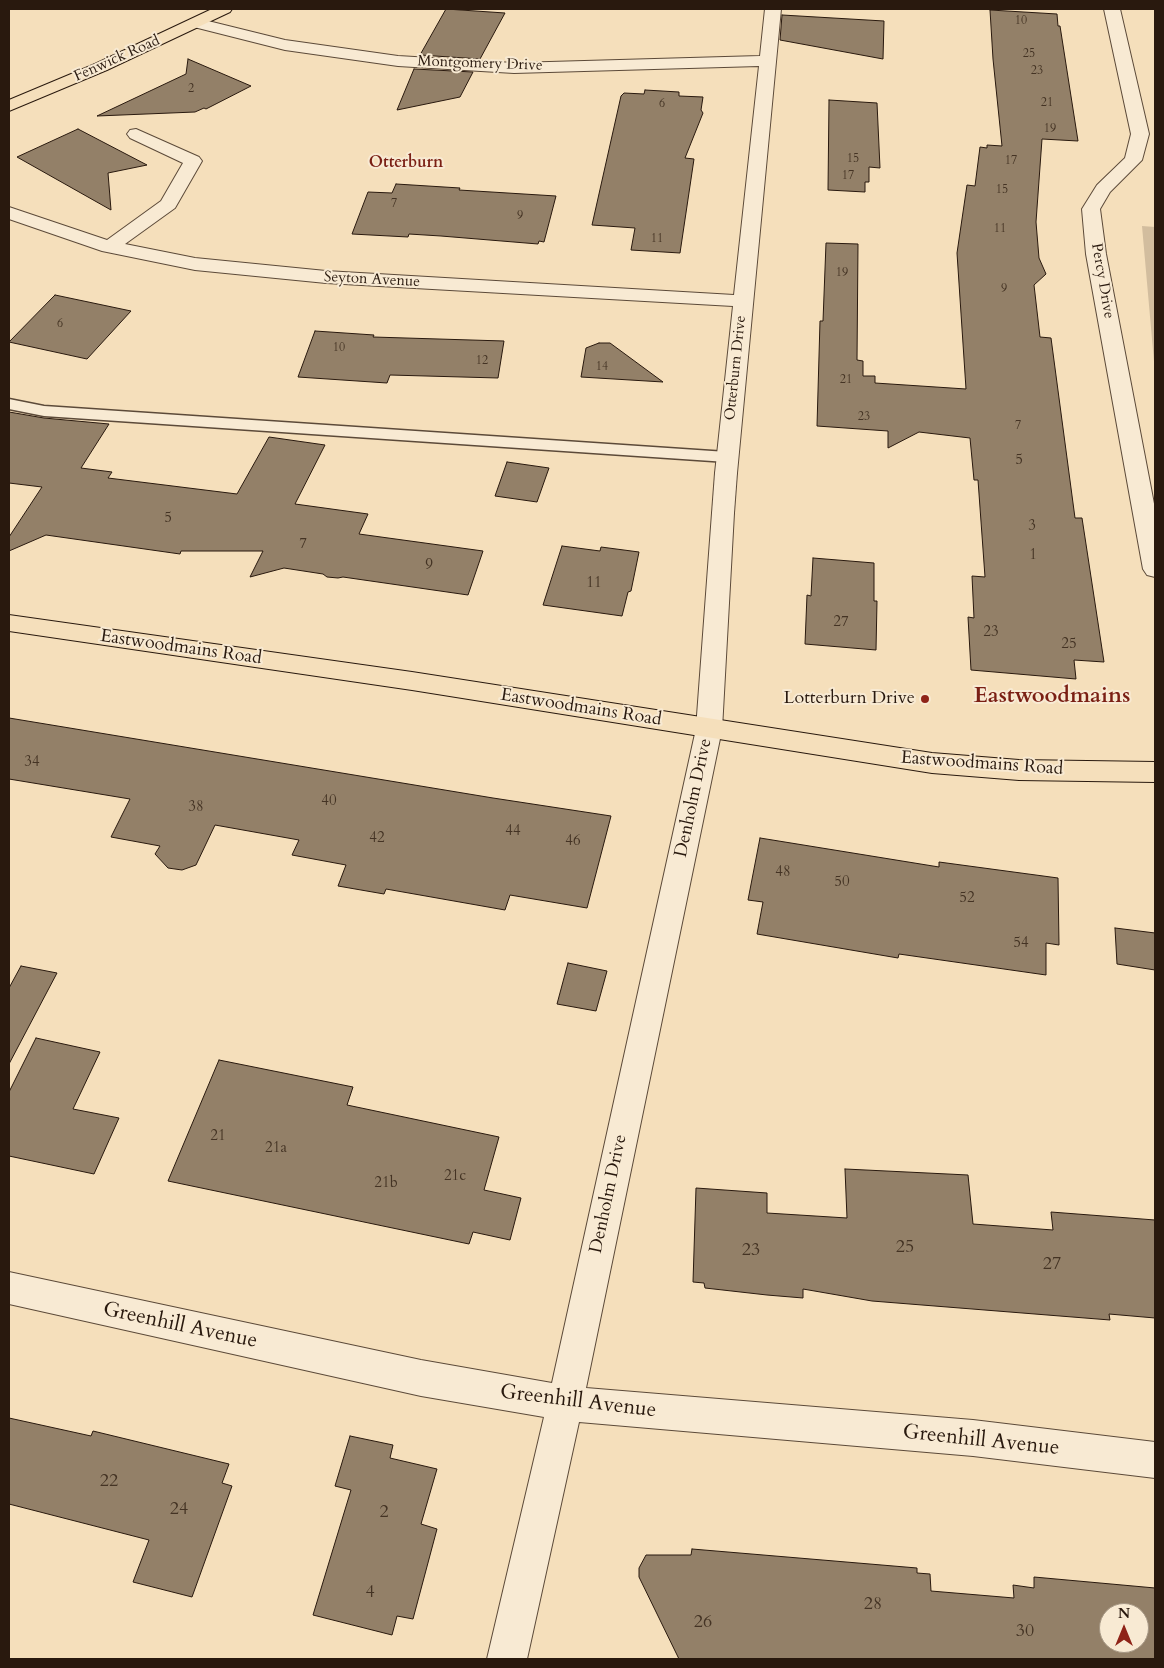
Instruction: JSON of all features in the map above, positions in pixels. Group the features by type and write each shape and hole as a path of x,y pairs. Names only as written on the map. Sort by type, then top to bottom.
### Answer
{"main road":[{"name":"Fenwick Road","path":"9,106 101,67 224,9"},
{"name":"Eastwoodmains Road","path":"9,623 402,680 932,763 1019,770 1155,772"}],"street":[{"name":"Otterburn Drive","path":"709,729 727,465 742,301 773,9"},
{"name":"Percy Drive","path":"1112,9 1140,134 1133,160 1103,189 1091,209 1096,254 1155,569"},
{"name":"Montgomery Drive","path":"196,23 285,45 398,61 514,68 767,61"},
{"path":"109,247 168,204 193,161 136,134"},
{"name":"Seyton Avenue","path":"9,213 109,247 194,264 326,277 742,301"},
{"name":"Denholm Drive","path":"507,1659 565,1403 709,729"},
{"name":"Greenhill Avenue","path":"9,1288 421,1378 565,1403 973,1438 1155,1460"}],"lane":[{"path":"9,404 44,411 727,465"}],"shaded area":[{"path":"1142,226 1155,227 1155,373"}],"building":[{"path":"446,9 505,13 480,59 420,55"},
{"path":"990,10 1057,14 1078,141 1042,139 1036,222 1039,258 1046,274 1034,285 1040,337 1051,338 1075,518 1082,518 1104,662 1074,660 1076,679 971,670 968,617 974,618 972,576 985,577 978,480 974,480 970,438 919,432 888,448 888,431 817,426 820,321 823,321 826,243 858,244 857,360 863,361 863,376 875,376 875,383 966,389 957,253 967,185 975,186 980,147 987,148 987,145 1002,146"},
{"path":"782,15 884,21 883,59 780,40"},
{"path":"188,59 251,86 206,109 195,112 97,116 186,74"},
{"path":"414,69 473,72 460,97 397,110"},
{"path":"645,90 679,92 679,96 703,97 701,110 703,113 685,158 694,159 680,253 631,250 635,228 592,225 621,96 624,93 644,94"},
{"path":"829,100 877,103 880,168 869,167 869,182 865,182 865,192 828,190"},
{"path":"78,129 147,165 108,173 111,210 17,157"},
{"path":"396,184 556,196 544,242 539,241 538,244 409,234 408,237 352,234 368,192 392,193"},
{"path":"55,295 131,311 87,359 9,342"},
{"path":"315,331 374,335 373,337 504,341 498,378 390,375 387,383 298,377"},
{"path":"599,343 610,343 663,382 581,377 586,348"},
{"path":"9,412 44,418 109,424 81,468 112,472 108,478 237,494 269,437 325,445 295,504 368,514 359,534 483,551 468,595 343,577 327,577 323,574 284,568 250,577 263,551 181,551 180,554 46,535 9,551 9,537 42,487 9,483"},
{"path":"507,462 549,468 537,502 495,496"},
{"path":"562,546 600,551 601,547 639,552 631,591 628,592 622,616 543,605"},
{"path":"813,558 874,563 874,601 877,601 876,650 805,644 807,595 811,596"},
{"path":"9,718 611,816 587,908 510,895 505,910 386,889 384,894 338,886 346,865 292,855 299,840 215,825 196,865 182,870 168,868 155,854 160,846 111,837 130,799 9,779"},
{"path":"760,838 939,867 939,862 1058,878 1059,945 1046,943 1046,975 899,954 898,958 757,934 763,902 748,900"},
{"path":"1115,928 1155,933 1155,970 1117,964"},
{"path":"568,963 607,971 596,1011 557,1004"},
{"path":"21,966 57,973 9,1064 9,988"},
{"path":"36,1038 100,1052 73,1109 119,1118 94,1174 9,1156 9,1092"},
{"path":"219,1060 353,1087 347,1105 499,1137 484,1190 521,1198 510,1240 473,1232 469,1244 168,1181"},
{"path":"845,1169 968,1175 973,1224 1053,1230 1051,1212 1155,1220 1155,1318 1109,1314 1110,1320 872,1301 803,1289 803,1298 705,1288 704,1283 693,1282 696,1188 767,1193 767,1213 847,1218"},
{"path":"9,1418 91,1436 93,1431 229,1464 222,1483 232,1486 192,1597 133,1582 149,1540 9,1504"},
{"path":"350,1436 393,1445 390,1458 437,1469 421,1524 437,1529 413,1619 397,1616 392,1635 313,1615 351,1490 335,1486"},
{"path":"692,1549 917,1568 917,1573 930,1574 931,1591 1014,1598 1013,1585 1034,1588 1034,1577 1155,1588 1155,1659 679,1659 639,1577 639,1568 646,1555 691,1555"}],"place":[{"name":"Lotterburn Drive","path":"925,699"}],"district":[{"name":"Otterburn","path":"406,163"},
{"name":"Eastwoodmains","path":"1052,697"}]}
